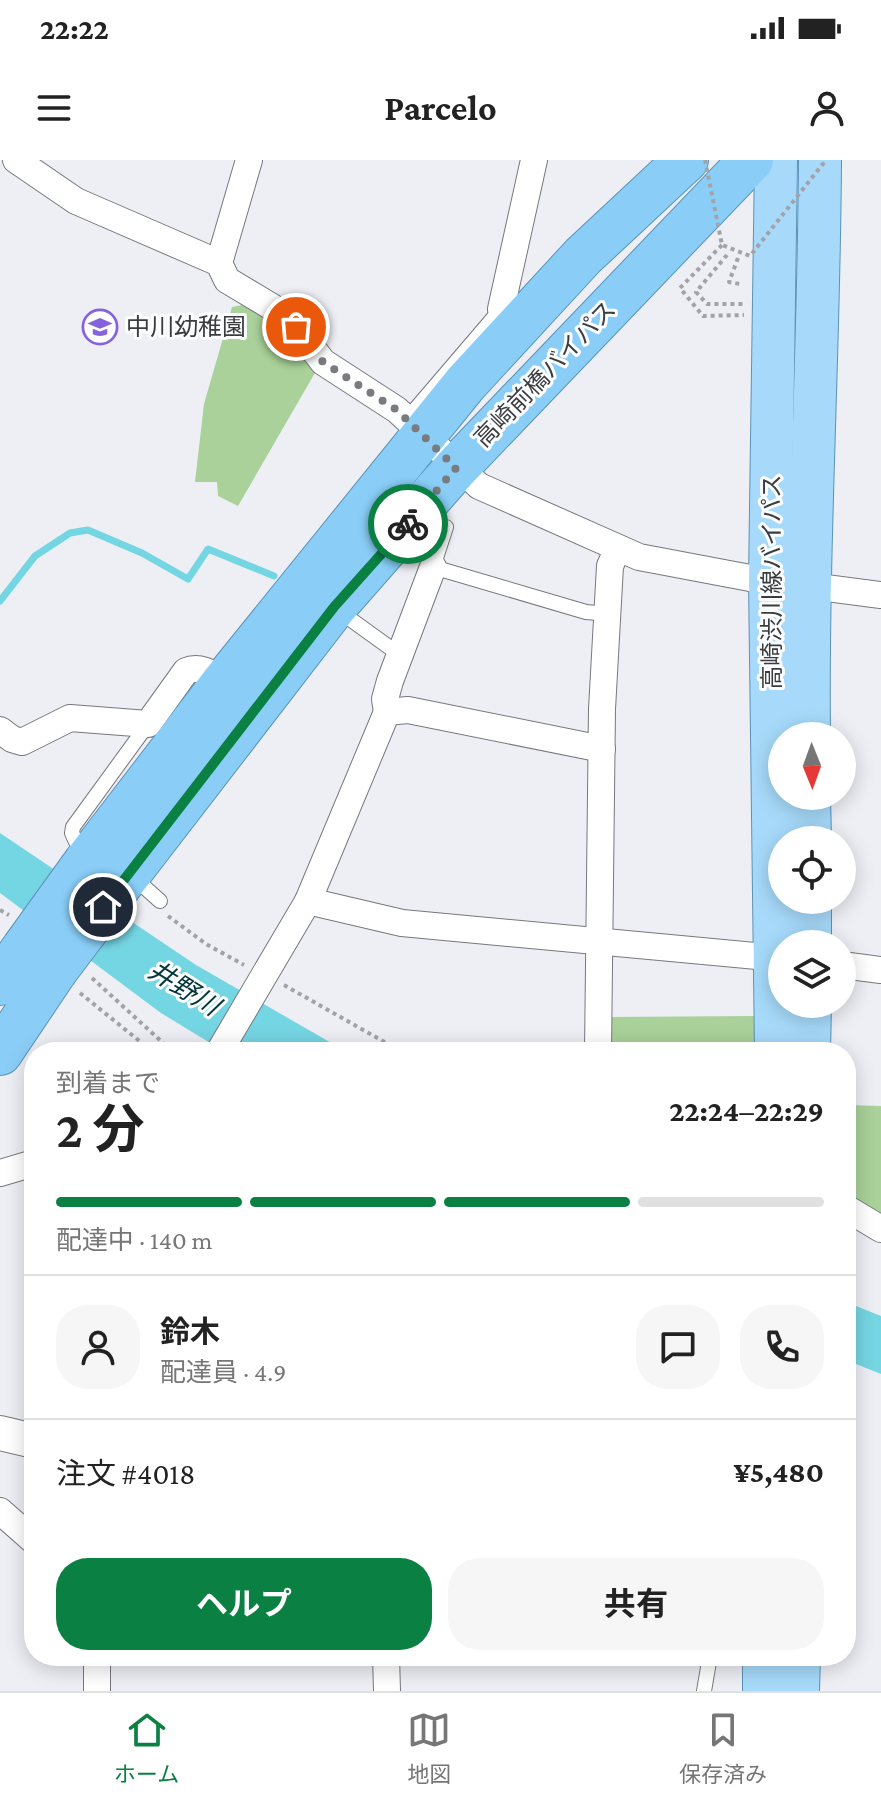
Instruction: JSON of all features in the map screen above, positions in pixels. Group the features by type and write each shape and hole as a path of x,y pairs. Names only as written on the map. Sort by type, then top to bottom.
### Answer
{"highway":[{"name":"高崎前橋バイパス","path":"123,880 225,681 416,428 509,318 583,256 686,160"},
{"name":"高崎前橋バイパス","path":"0,1053 28,965 123,880 334,607 711,177 751,160"}],"main road":[{"name":"高崎渋川線バイパス","path":"776,160 775,214 789,582 794,930"},
{"name":"高崎渋川線バイパス","path":"807,722 789,582 819,345 820,160"},
{"path":"711,177 759,197 775,214"},
{"name":"高崎渋川線バイパス","path":"778,1042 782,1018"},
{"path":"809,1042 810,1018"}],"street":[{"path":"16,160 76,201 219,263 227,280 272,307 338,375 416,428 479,486 618,548 674,566 881,595"},
{"path":"219,263 249,160"},
{"path":"509,318 534,160"},
{"path":"598,1042 602,749 610,566 618,548"},
{"path":"225,1042 308,901 387,712 385,699 433,567"},
{"path":"0,730 22,742 70,718 148,724 186,671 193,668 206,671 225,681"},
{"path":"387,712 408,710 602,749"},
{"path":"308,901 402,923 600,942 768,950"},
{"path":"856,967 881,970"},
{"path":"0,1173 24,1166"},
{"path":"856,1214 881,1229"},
{"path":"0,1433 24,1439"},
{"path":"0,1511 24,1532"},
{"path":"97,1666 97,1691"},
{"path":"386,1666 387,1691"}],"lane":[{"path":"446,527 433,567 586,612 608,614"},
{"path":"334,607 400,655"},
{"path":"123,880 75,841 73,827 148,724"},
{"path":"704,1691 708,1666"}],"path":[{"path":"747,266 750,256 826,160"},
{"path":"711,177 722,245"},
{"path":"722,245 750,256"},
{"path":"722,245 680,288 703,316 748,315 748,304 707,304 696,292 727,255"},
{"path":"738,258 729,282 739,286 743,276"},
{"path":"123,880 206,944 384,1042"},
{"path":"28,965 139,1042"}],"green space":[{"path":"254,303 319,366 238,506 218,496 217,482 195,482 204,404 232,307"},
{"path":"755,1016 754,1042 605,1042 605,1017"},
{"path":"856,1105 881,1106 881,1217 856,1202"}],"water":[{"name":"井野川","path":"0,833 196,965 330,1042 209,1042 161,1013 0,893"},
{"path":"856,1306 881,1316 881,1374 856,1364"}],"waterway":[{"path":"0,601 35,556 70,533 88,530 142,553 188,579 208,549 274,576"}],"way so far":[{"path":"296,327 323,362 338,375 397,410 456,468 408,524"}],"place":[{"name":"中川幼稚園","path":"100,327"}],"route":[{"path":"103,907 334,607 408,524"}]}
